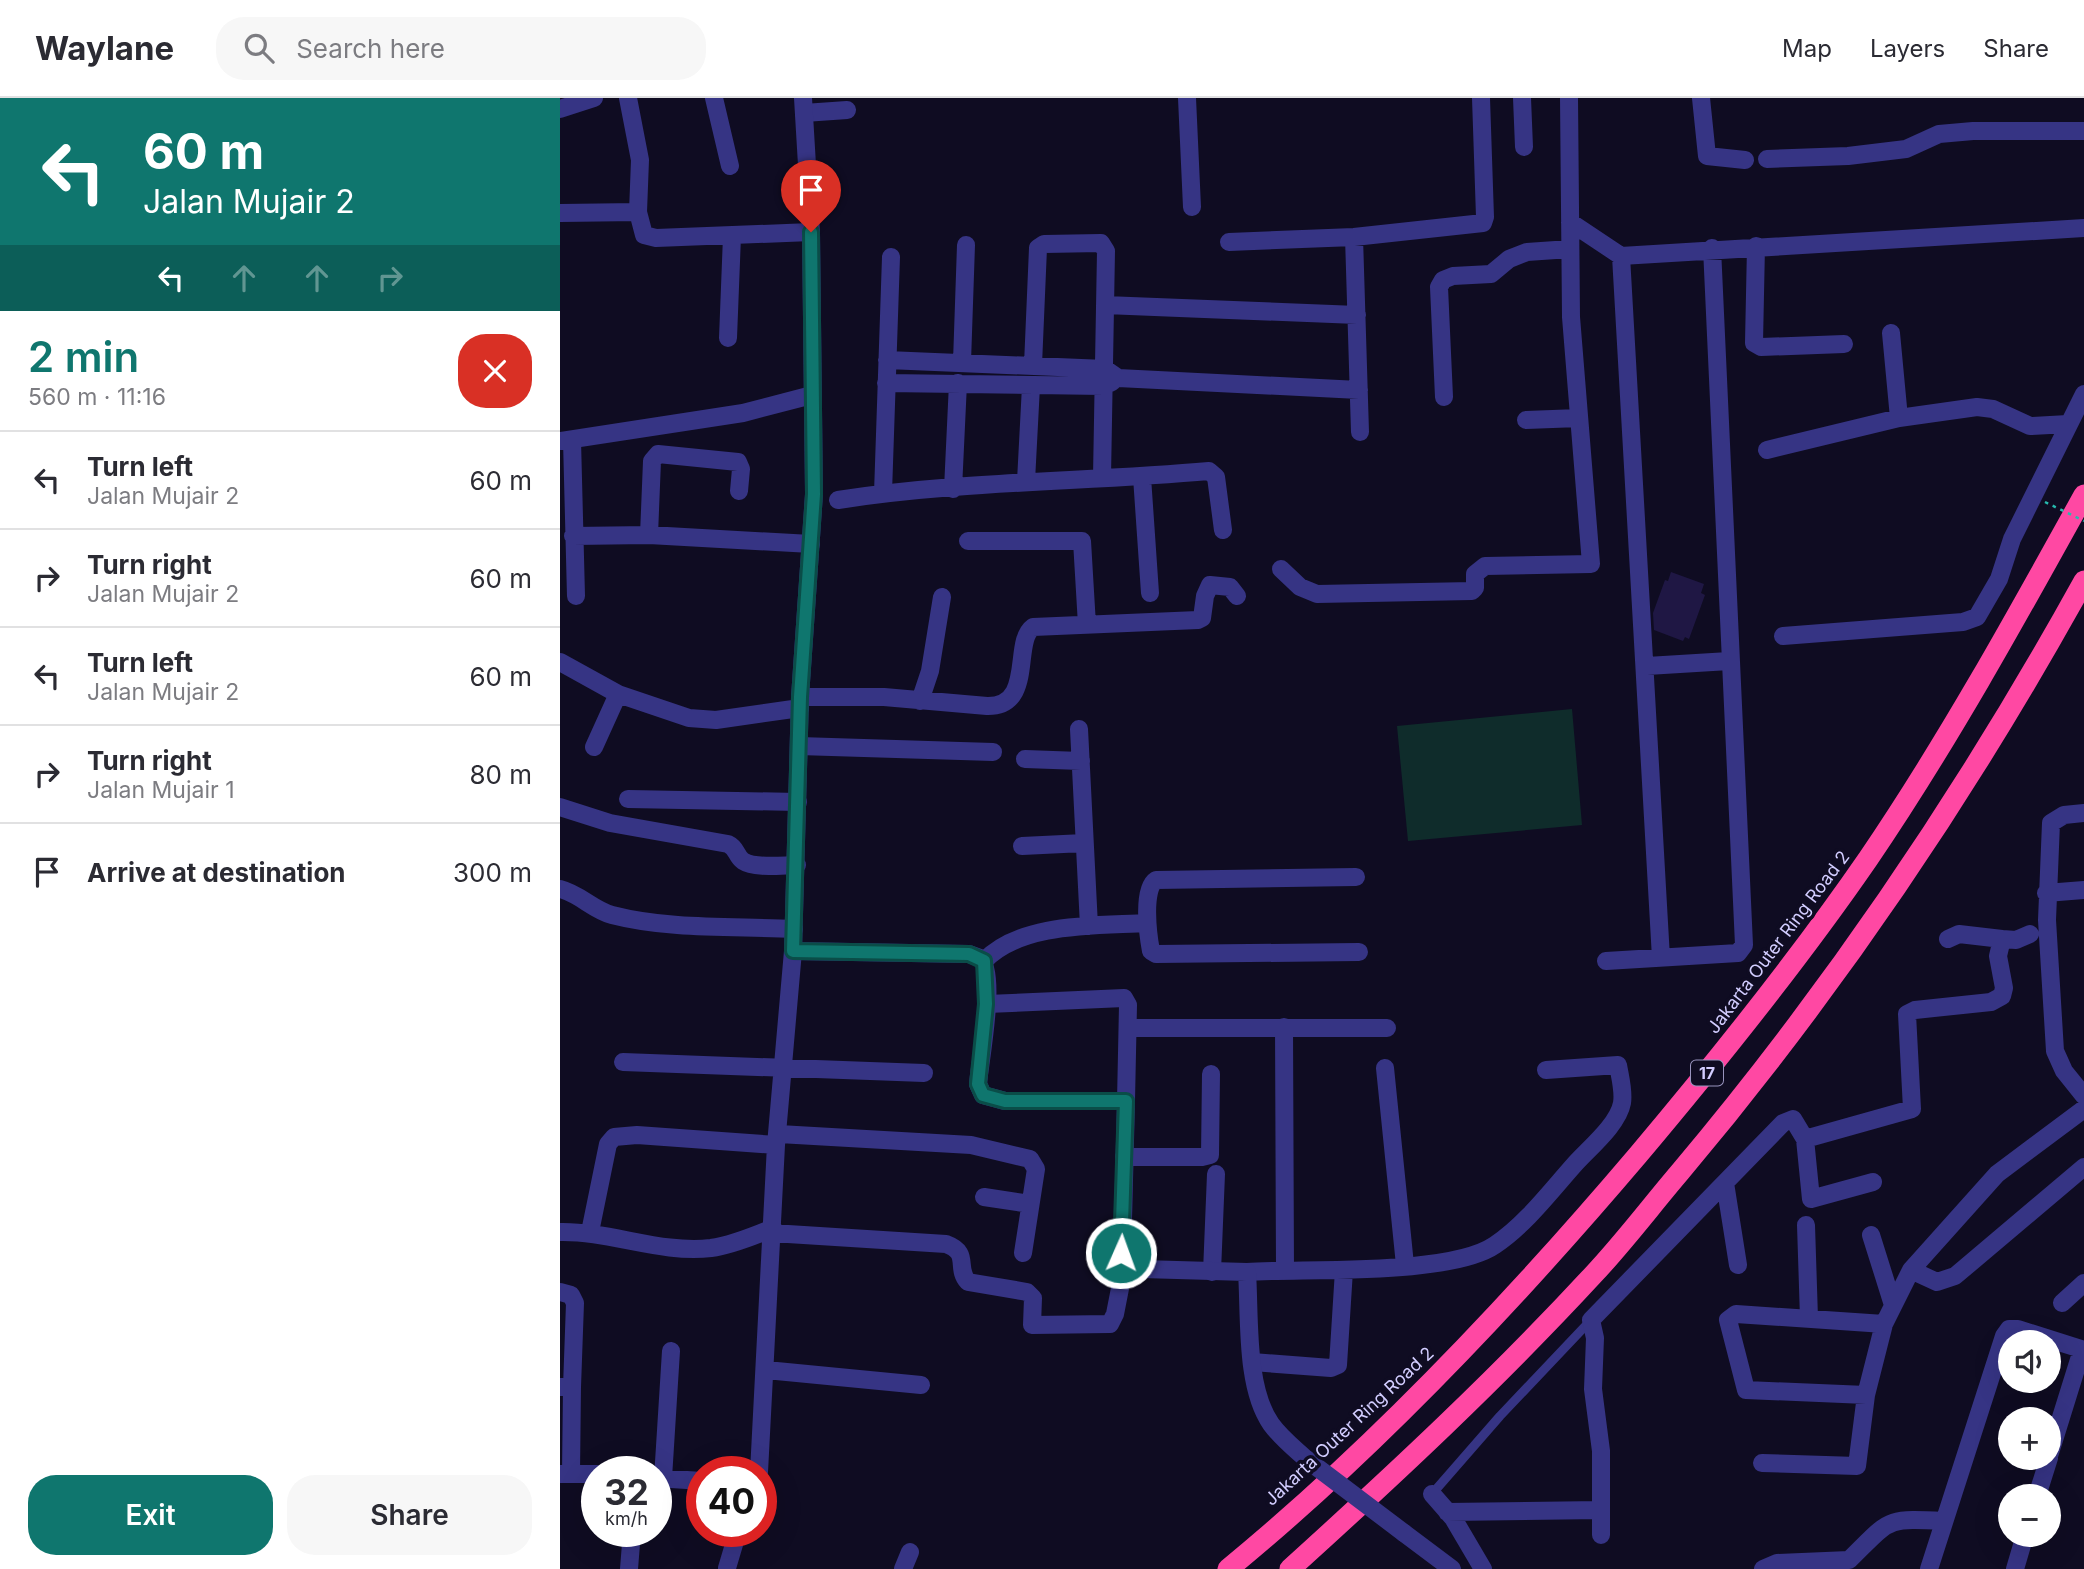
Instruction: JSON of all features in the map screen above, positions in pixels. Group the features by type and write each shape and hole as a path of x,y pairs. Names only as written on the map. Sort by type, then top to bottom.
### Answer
{"highway":[{"name":"Jakarta Outer Ring Road 2","path":"1228,1569 1409,1406 1564,1242 1724,1053 1868,859 1989,667 2084,495"},
{"name":"17","path":"1290,1569 1436,1438 1595,1273 1760,1077 1899,886 2026,687 2084,581"}],"street":[{"path":"560,109 594,98"},
{"path":"628,98 640,160 638,212 642,232 647,237 811,232"},
{"path":"714,98 730,166"},
{"path":"1187,98 1192,207"},
{"path":"1229,242 1354,237 1483,223 1481,98"},
{"path":"1522,98 1524,146"},
{"path":"1282,569 1310,592 1374,594 1472,590 1475,588 1475,574 1485,566 1591,564 1579,418 1570,249 1569,98"},
{"path":"1701,98 1707,156 1745,160"},
{"path":"760,1456 778,1140 793,951 800,702 814,494 811,232 803,105 847,110"},
{"path":"1767,159 1848,156 1906,149 1939,134 1973,131 2084,131"},
{"path":"560,213 638,212"},
{"path":"1570,222 1622,256 1712,248 2084,228"},
{"path":"728,338 732,236"},
{"path":"1354,237 1360,432"},
{"path":"1033,365 1036,251 1040,245 1103,244 1109,378 1102,477"},
{"path":"962,362 966,245"},
{"path":"1756,247 1754,343 1761,346 1844,344"},
{"path":"1606,961 1738,953 1744,945 1712,248"},
{"path":"1444,397 1439,286 1443,280 1452,276 1490,274 1509,259 1527,253 1570,249"},
{"path":"1622,256 1647,666 1661,958"},
{"path":"883,494 891,257"},
{"path":"1105,305 1357,315"},
{"path":"1891,333 1899,418"},
{"path":"887,360 1033,365 1109,378 1359,390"},
{"path":"886,383 1031,386 1109,378"},
{"path":"954,489 958,383"},
{"path":"1026,481 1031,386"},
{"path":"1783,636 1962,622 1977,617 1999,579 2012,538 2084,394"},
{"path":"576,596 566,441 743,413 812,396"},
{"path":"1767,450 1899,418 1986,407 2030,426 2068,424"},
{"path":"1526,419 1579,418"},
{"path":"649,535 652,461 658,454 738,462 741,469 739,491"},
{"path":"838,500 1026,481 1213,472 1223,530"},
{"path":"1142,477 1150,593"},
{"path":"573,536 649,535 811,544"},
{"path":"968,541 1082,541 1087,625"},
{"path":"560,662 618,694 689,718 716,720 800,702 920,701 1002,704 1009,700 1014,691 1029,631 1034,627 1198,620 1202,618 1206,589 1210,585 1230,587 1237,596"},
{"path":"920,701 930,671 942,597"},
{"path":"1647,666 1729,661"},
{"path":"594,747 618,694"},
{"path":"1079,729 1089,926"},
{"path":"799,746 993,752"},
{"path":"1025,759 1081,761"},
{"path":"628,799 798,802"},
{"path":"560,807 610,823 728,844 735,847 741,860 749,864 797,865"},
{"path":"2084,813 2064,815 2051,823 2046,893 2055,1051 2064,1071 2084,1096"},
{"path":"1022,846 1084,843"},
{"path":"1356,877 1156,880 1150,887 1147,923 1151,951 1156,954 1359,952"},
{"path":"560,889 581,897 599,910 636,920 794,929"},
{"path":"2046,893 2084,890"},
{"path":"1126,1101 1005,1101 983,1095 978,1084 986,1004 984,961 1002,944 1023,936 1089,926 1147,923"},
{"path":"1948,939 1959,934 2016,940 2029,934"},
{"path":"1805,1139 1912,1109 1907,1014 1949,1005 1991,1002 2002,996 2004,988 1998,956 2002,939"},
{"path":"793,951 969,954 984,961"},
{"path":"560,1232 590,1232 657,1245 711,1248 773,1230 946,1244 960,1251 963,1273 968,1282 1027,1292 1032,1298 1032,1325 1110,1324 1115,1314 1125,1263 1121,1253 1128,1005 1122,998 986,1004"},
{"path":"1284,1027 1285,1270"},
{"path":"1128,1028 1387,1028"},
{"path":"623,1062 924,1073"},
{"path":"1125,1263 1142,1269 1212,1272 1344,1270 1468,1257 1494,1246 1544,1199 1619,1113 1622,1096 1618,1065 1546,1070"},
{"path":"1385,1068 1405,1265"},
{"path":"1124,1157 1202,1157 1211,1153 1211,1074"},
{"path":"1762,1463 1857,1466 1866,1395 1884,1324 1911,1270 1997,1174 2084,1109"},
{"path":"1601,1535 1601,1451 1593,1389 1595,1338 1591,1320 1783,1123 1793,1119 1805,1139 1811,1199 1873,1182"},
{"path":"590,1232 608,1144 614,1138 637,1135 971,1145 1026,1158 1035,1166 1023,1253"},
{"path":"1911,1270 1937,1282 1955,1276 2084,1167"},
{"path":"1212,1272 1216,1174"},
{"path":"1725,1183 1738,1265"},
{"path":"984,1197 1030,1204"},
{"path":"1806,1224 1809,1318"},
{"path":"1871,1235 1893,1305"},
{"path":"1252,1362 1331,1368 1338,1365 1344,1270"},
{"path":"1247,1272 1252,1362 1261,1401 1270,1423 1306,1459 1452,1569"},
{"path":"2062,1303 2084,1283"},
{"path":"560,1292 571,1295 575,1303 566,1387 565,1473"},
{"path":"1866,1395 1745,1390 1727,1323 1730,1317 1736,1314 1884,1324"},
{"path":"1930,1569 2004,1336 2009,1329 2018,1329 2083,1350 2061,1419"},
{"path":"661,1456 671,1351"},
{"path":"766,1370 921,1385"},
{"path":"1432,1494 1447,1512 1483,1569"},
{"path":"1447,1512 1601,1510"},
{"path":"1763,1569 1777,1563 1847,1564 1884,1525 1893,1520 1944,1521"},
{"path":"629,1569 631,1547"},
{"path":"727,1568 733,1547"},
{"path":"2015,1569 2021,1547"},
{"path":"903,1569 910,1552"}],"lane":[{"path":"1432,1494 1500,1416 1591,1320"}],"path":[{"path":"2045,502 2084,521"}],"green space":[{"path":"1572,709 1582,825 1408,841 1397,726"}],"building":[{"path":"1671,572 1704,584 1701,593 1705,595 1689,639 1685,637 1683,641 1654,630 1653,613 1665,580 1668,581"}],"route":[{"path":"811,232 814,494 800,697 793,951 969,954 984,961 987,968 986,1004 978,1084 983,1095 1005,1101 1126,1101 1121,1253"}]}
